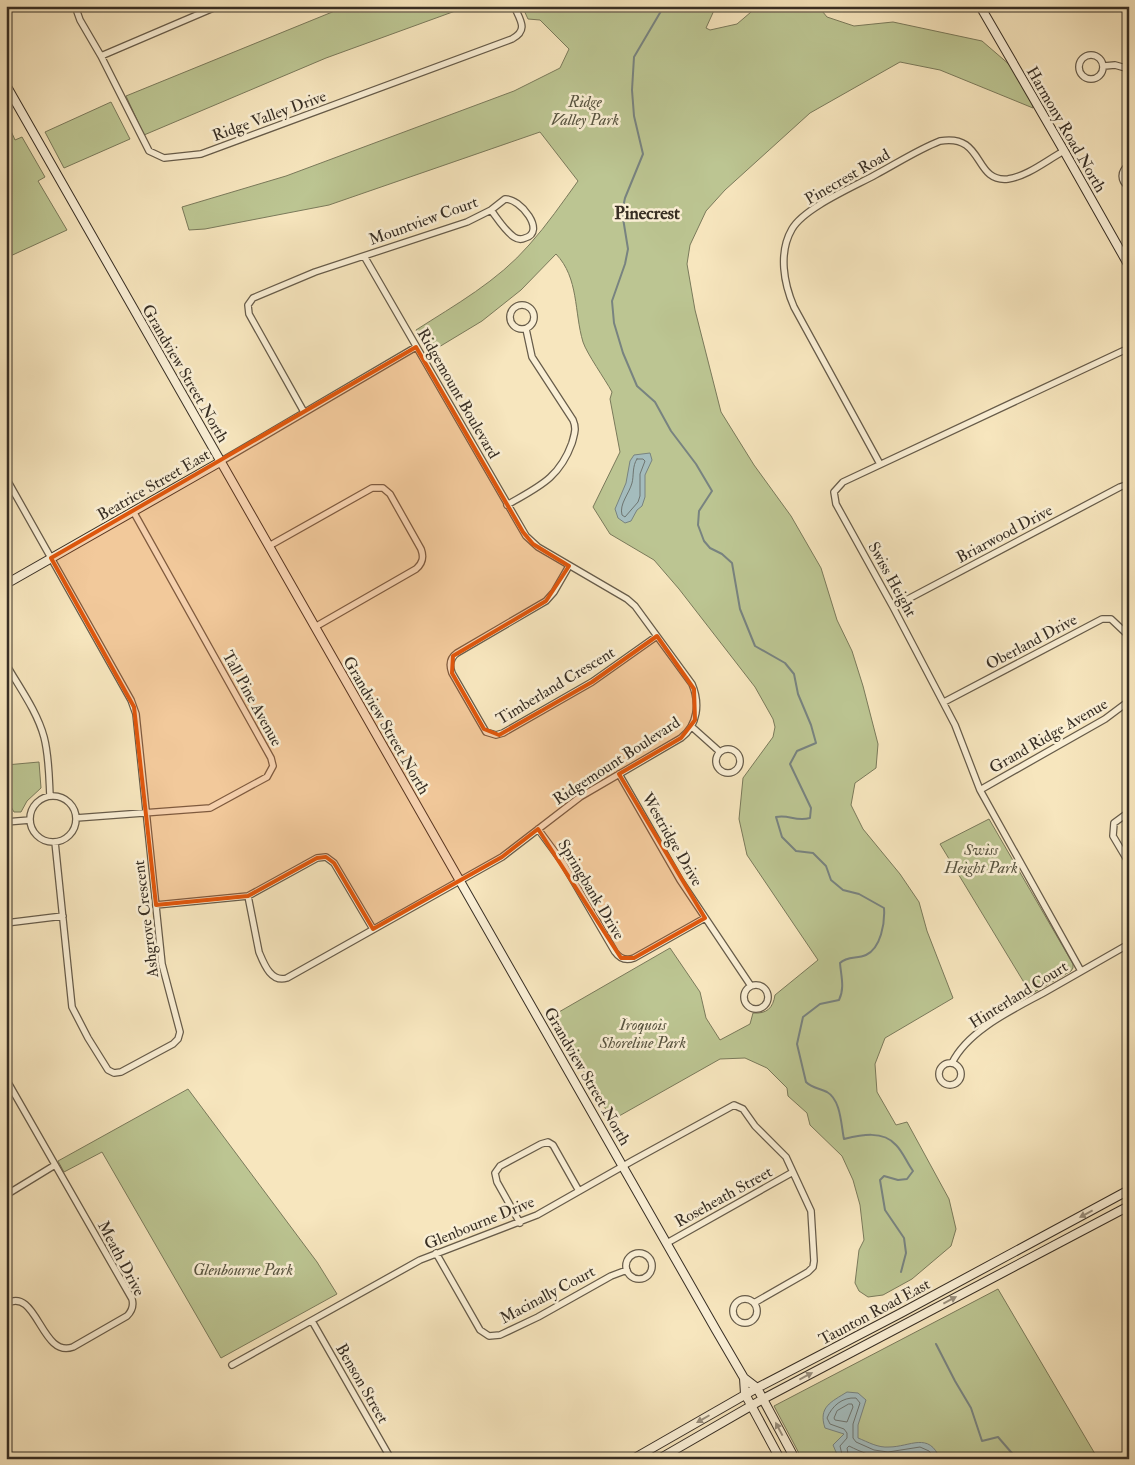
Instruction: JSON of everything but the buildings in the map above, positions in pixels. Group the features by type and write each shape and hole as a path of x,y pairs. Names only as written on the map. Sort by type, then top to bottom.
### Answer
{"street":[{"name":"Ridge Valley Drive","path":"75,6 80,20 101,56 149,151 164,158 201,154 512,39 518,36 522,30 522,23 514,6"},
{"path":"101,56 218,6"},
{"name":"Harmony Road North","path":"980,6 1129,266"},
{"path":"1088,55 1098,57 1104,66 1101,76 1091,80 1084,78 1079,68 1082,59 1088,55"},
{"path":"1104,66 1115,65 1129,68"},
{"name":"Grandview Street North","path":"6,85 744,1378 757,1388 795,1459"},
{"name":"Pinecrest Road","path":"880,464 794,307 788,292 784,278 784,256 792,230 800,219 822,204 940,141 950,139 959,141 974,153 990,176 1008,179 1018,176 1064,151"},
{"path":"1129,165 1124,168 1122,176 1124,183 1129,187"},
{"name":"Mountview Court","path":"304,412 250,317 248,305 255,297 315,272 466,222 491,210 505,199 516,201 532,220 534,226 532,233 525,238 512,236 491,210"},
{"name":"Ridgemount Boulevard","path":"248,896 259,952 270,972 278,979 283,979 502,857 580,797 678,740 692,727 697,707 694,689 630,601 531,542 521,529 364,256"},
{"path":"521,305 532,309 535,316 532,324 526,329 521,330 514,326 510,319 512,311 521,305"},
{"path":"507,505 555,474 568,453 575,431 573,420 532,357 526,329"},
{"name":"Beatrice Street East","path":"6,584 416,348"},
{"name":"Swiss Height","path":"1081,971 980,790 944,702 836,504 834,492 843,482 1129,348"},
{"name":"Ashgrove Crescent","path":"6,478 134,707 163,970 179,1026 180,1036 173,1044 118,1073 106,1067 72,1007 55,842"},
{"name":"Briarwood Drive","path":"893,607 1129,484"},
{"path":"269,546 372,488 383,488 390,494 421,549 423,554 422,563 416,569 315,627"},
{"name":"Tall Pine Avenue","path":"76,818 201,810 215,807 267,777 272,771 273,764 133,511"},
{"name":"Timberland Crescent","path":"569,566 554,592 546,600 457,653 451,659 452,673 486,732 496,735 503,733 592,682 657,636"},
{"name":"Oberland Drive","path":"944,702 1102,619 1110,618 1129,636"},
{"path":"6,664 44,735 50,796"},
{"name":"Grand Ridge Avenue","path":"980,790 1105,719 1129,701"},
{"path":"692,727 720,752"},
{"path":"726,748 737,752 741,762 737,770 730,773 721,771 716,764 717,755 720,752 726,748"},
{"name":"Westridge Drive","path":"619,774 677,876 751,986"},
{"path":"50,796 57,796 68,801 75,812 76,818 73,831 62,840 55,842 48,841 35,834 30,820 33,807 44,797 50,796"},
{"path":"1129,812 1114,823 1114,836 1129,863"},
{"path":"6,822 30,820"},
{"name":"Springbank Drive","path":"538,829 563,863 615,952 621,958 629,960 639,956 705,918"},
{"path":"156,905 248,896 316,858 326,857 334,862 373,930"},
{"path":"6,923 63,916"},
{"name":"Hinterland Court","path":"952,1063 956,1055 981,1030 1129,944"},
{"path":"751,986 762,986 768,992 769,999 762,1008 754,1009 747,1006 744,999 745,991 751,986"},
{"name":"Meath Drive","path":"6,1079 132,1299 133,1305 128,1316 89,1338 65,1348 59,1346 50,1337 25,1303 16,1300 6,1304"},
{"name":"Glenbourne Drive","path":"232,1365 436,1253 520,1223 728,1108 737,1106 743,1109 754,1126 784,1154 793,1172"},
{"path":"520,1223 497,1182 495,1173 500,1166 548,1142 553,1145 579,1191"},
{"path":"6,1195 55,1165"},
{"path":"754,1303 808,1272 814,1265 811,1211 793,1172"},
{"name":"Roseheath Street","path":"667,1243 793,1172"},
{"name":"Taunton Road East","path":"633,1459 745,1394 901,1313 1129,1190"},
{"name":"Taunton Road East","path":"659,1459 763,1399 1129,1206"},
{"name":"Macinally Court","path":"436,1253 480,1330 485,1335 492,1337 528,1322 611,1276 627,1270"},
{"name":"Macinally Court","path":"636,1254 644,1254 652,1263 651,1271 642,1278 635,1278 627,1270 629,1258 636,1254"},
{"path":"742,1299 747,1299 754,1303 757,1314 752,1321 744,1324 737,1321 732,1314 735,1303 742,1299"},
{"name":"Benson Street","path":"312,1321 391,1459"},
{"name":"Grandview Street North","path":"744,1378 745,1394 780,1459"}],"highlighted area":[{"path":"416,347 523,532 533,544 569,566 546,601 453,656 452,673 484,729 499,735 592,682 657,636 694,689 695,720 681,738 619,774 705,918 634,958 621,958 538,829 502,857 373,929 334,863 326,857 317,858 248,896 156,905 134,707 51,558"}],"green space":[{"path":"347,6 469,6 326,58 144,135 126,96"},
{"path":"522,6 716,6 706,28 710,30 737,24 758,6 818,6 827,17 854,26 893,22 982,41 1025,78 1033,108 940,70 900,62 810,113 725,190 706,211 690,245 687,264 695,310 721,412 754,465 791,516 821,568 837,620 852,651 863,686 878,744 876,768 855,783 851,805 863,829 900,874 919,902 927,931 953,998 885,1038 875,1064 877,1092 896,1125 907,1122 949,1199 956,1229 951,1246 912,1279 883,1295 868,1297 859,1291 855,1283 859,1250 864,1240 860,1205 853,1180 842,1156 810,1125 807,1113 788,1096 787,1088 767,1068 745,1058 720,1059 612,1120 552,1016 670,948 700,992 706,1018 720,1040 750,1024 753,1013 766,1011 771,1007 775,995 818,960 747,855 739,819 743,778 773,737 775,727 773,719 755,687 679,589 654,560 610,534 593,507 620,452 610,399 612,392 583,342 572,284 563,263 556,254 521,290 482,321 429,353 416,330 476,292 504,270 542,230 578,181 540,132 329,205 205,229 189,230 182,207 286,176 514,91 560,68 569,49 540,20 528,19"},
{"path":"111,102 130,139 64,168 45,132"},
{"path":"11,131 15,140 22,137 45,177 38,181 67,230 6,258 6,134"},
{"path":"39,762 41,788 27,801 21,812 14,812 6,798 6,765"},
{"name":"Swiss Height Park","path":"989,819 1073,964 1071,971 1031,994 940,844"},
{"name":"Glenbourne Park","path":"188,1089 317,1262 337,1294 221,1358 102,1152 64,1172 58,1161"},
{"path":"998,1289 1098,1459 802,1459 774,1406"}],"water":[{"path":"650,453 652,460 645,475 645,497 642,506 637,510 631,521 625,523 618,518 615,509 626,483 630,461 634,455"},
{"path":"847,1392 858,1393 866,1400 858,1425 858,1438 881,1447 918,1442 925,1443 936,1450 940,1459 839,1459 833,1445 844,1434 825,1428 823,1415 831,1402"}],"waterway":[{"path":"664,6 634,57 632,90 634,116 643,154 625,198 622,212 628,249 625,264 612,301 614,323 623,353 637,386 655,402 671,431 696,464 712,491 699,511 698,525 704,541 710,548 722,554 732,563 740,609 755,646 785,663 794,674 798,694 811,725 816,743 797,751 790,764 811,808 810,818 776,817 782,837 796,851 813,853 826,866 831,880 843,890 859,894 884,908 883,928 879,941 871,952 866,955 846,959 840,963 842,986 839,1000 820,1004 803,1017 797,1044 806,1082 813,1087 827,1092 832,1096 838,1107 844,1139 864,1135 885,1137 891,1140 898,1148 913,1171 907,1179 898,1180 884,1176 880,1180 885,1210 904,1238 906,1253 901,1272"},
{"path":"936,1344 971,1408 982,1441 998,1437 1017,1459"}],"district":[{"name":"Pinecrest","path":"647,213"}],"park label":[{"name":"Ridge Valley Park","path":"585,110"},
{"name":"Iroquois Shoreline Park","path":"643,1033"}]}
